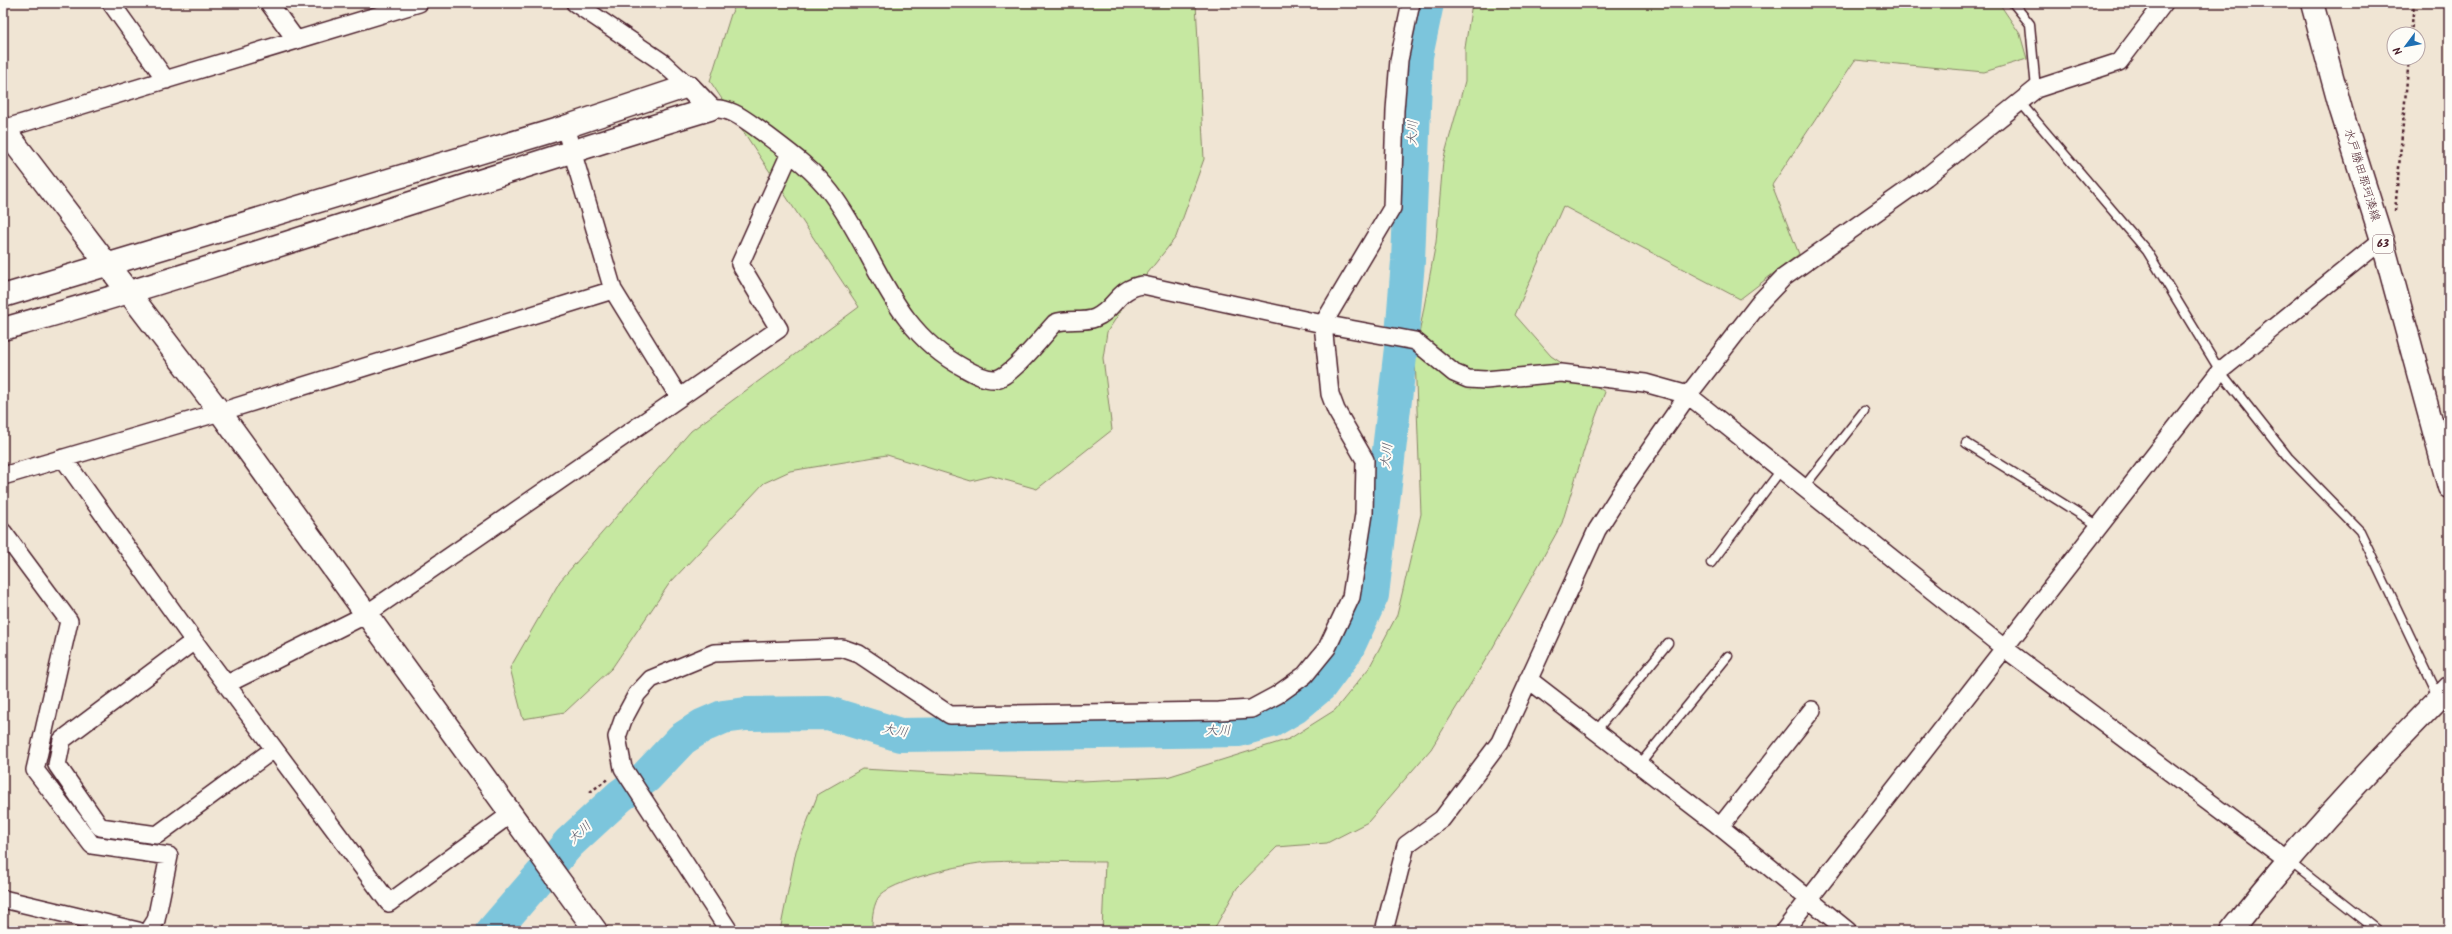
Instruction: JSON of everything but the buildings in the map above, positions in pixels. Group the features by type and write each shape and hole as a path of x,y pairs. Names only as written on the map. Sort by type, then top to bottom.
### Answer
{"street":[{"path":"111,3 166,80"},
{"path":"269,3 296,40"},
{"path":"418,3 3,129 127,294 220,412 365,615 532,839 596,931"},
{"path":"575,3 662,62 710,109"},
{"path":"729,931 625,772 617,738 623,720 637,694 651,680 714,653 842,648 859,654 950,715 1219,711 1251,709 1277,695 1305,675 1327,648 1351,597 1357,567 1364,514 1365,460 1336,410 1330,394 1323,324 1392,208 1395,110 1399,60 1411,3"},
{"path":"1384,931 1406,845 1442,819 1500,742 1597,530 1627,483 1688,395 1761,301 1783,278 1926,177 2036,89 2119,62 2164,3"},
{"name":"水戸勝田那珂湊線","path":"2312,3 2341,110 2382,240 2449,487"},
{"path":"3,296 105,263 565,127 688,86"},
{"path":"3,329 127,294 572,150 710,109 723,108 741,117 790,153 818,177 848,217 896,306 906,319 951,361 974,374 996,379 1003,376 1055,323 1062,321 1094,319 1123,292 1133,286 1143,285 1387,337 1415,340 1454,373 1468,379 1485,380 1561,373 1645,383 1688,395 2004,648 2287,860"},
{"path":"565,127 613,290 679,397"},
{"path":"227,684 365,615 779,329 740,264 790,153"},
{"path":"1784,931 2220,371 2382,240"},
{"path":"3,476 220,412 613,290"},
{"path":"63,458 194,641 389,904 512,813"},
{"path":"3,532 69,620 35,770 92,845 169,856 156,920 149,931"},
{"path":"194,641 62,740 57,765 100,827 157,835 274,749"},
{"path":"1528,679 1640,764 1848,931"},
{"path":"2231,931 2287,860 2387,751 2444,693"},
{"path":"1720,827 1812,710"},
{"path":"3,899 138,931"}],"lane":[{"path":"2013,3 2030,24 2036,89"},
{"path":"2020,102 2147,252 2220,371 2288,457 2360,531 2444,693"},
{"path":"1803,488 1864,411"},
{"path":"1966,443 2099,526"},
{"path":"1711,563 1781,470"},
{"path":"1596,731 1668,643"},
{"path":"1640,764 1728,656"},
{"path":"2287,860 2378,931"}],"path":[{"path":"2412,26 2414,3"},
{"path":"2382,240 2395,216 2408,66"},
{"path":"590,792 625,772"}],"green space":[{"path":"737,3 1196,3 1204,159 1176,237 1136,288 1107,332 1103,358 1112,430 1037,489 991,476 971,481 887,455 790,471 764,483 669,584 612,668 565,712 523,719 510,668 560,581 691,431 859,307 710,81 731,14"},
{"path":"1472,3 1999,3 2020,34 2027,59 1984,72 1855,60 1772,185 1799,254 1740,299 1563,206 1515,315 1551,356 1605,392 1587,440 1562,523 1492,649 1431,749 1368,822 1327,843 1277,847 1237,888 1213,931 1102,931 1105,862 1032,861 979,863 947,869 896,885 884,892 878,898 873,910 872,931 780,931 796,851 818,794 862,769 1082,781 1167,777 1289,739 1335,710 1369,668 1397,615 1421,514 1415,356 1436,242 1443,161 1465,81 1465,48"}],"waterway":[{"name":"大川","path":"493,931 569,843 620,796 646,777 682,739 702,726 723,717 746,714 828,713 900,735 1239,730 1271,721 1295,707 1320,686 1346,651 1372,595 1401,348 1408,261 1416,56 1427,3"}]}
